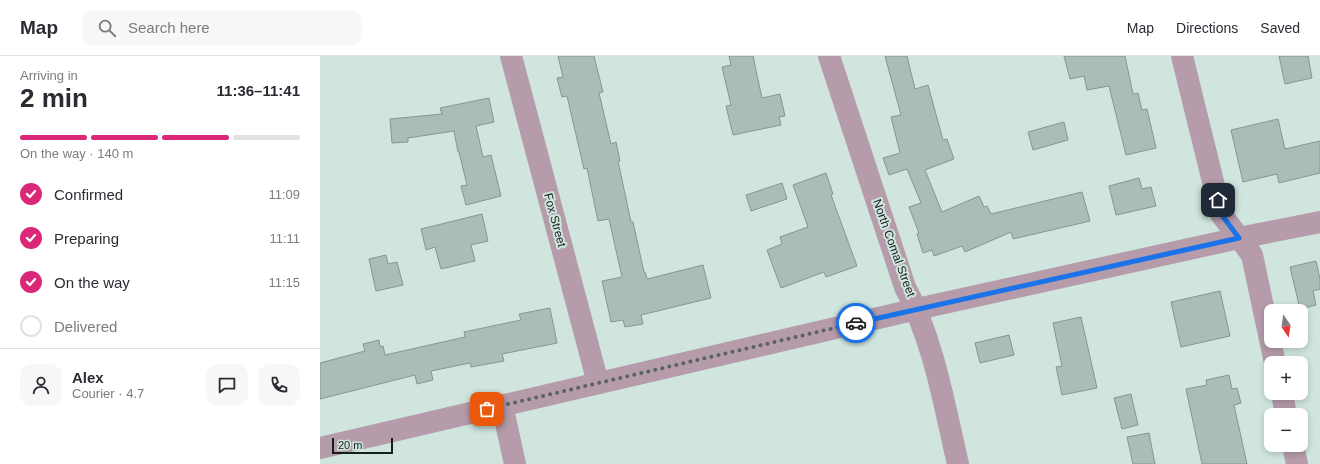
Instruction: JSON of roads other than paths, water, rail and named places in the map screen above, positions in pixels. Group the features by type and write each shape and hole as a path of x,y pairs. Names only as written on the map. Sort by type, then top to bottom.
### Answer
{"street":[{"name":"Fox Street","path":"511,56 598,383"},
{"name":"North Comal Street","path":"829,56 905,287 917,309 934,359 958,464"},
{"path":"1182,56 1221,214 1252,255 1274,356"},
{"path":"320,448 917,309 1239,238 1320,222"},
{"path":"502,405 515,464"},
{"path":"1294,452 1297,464"}]}
